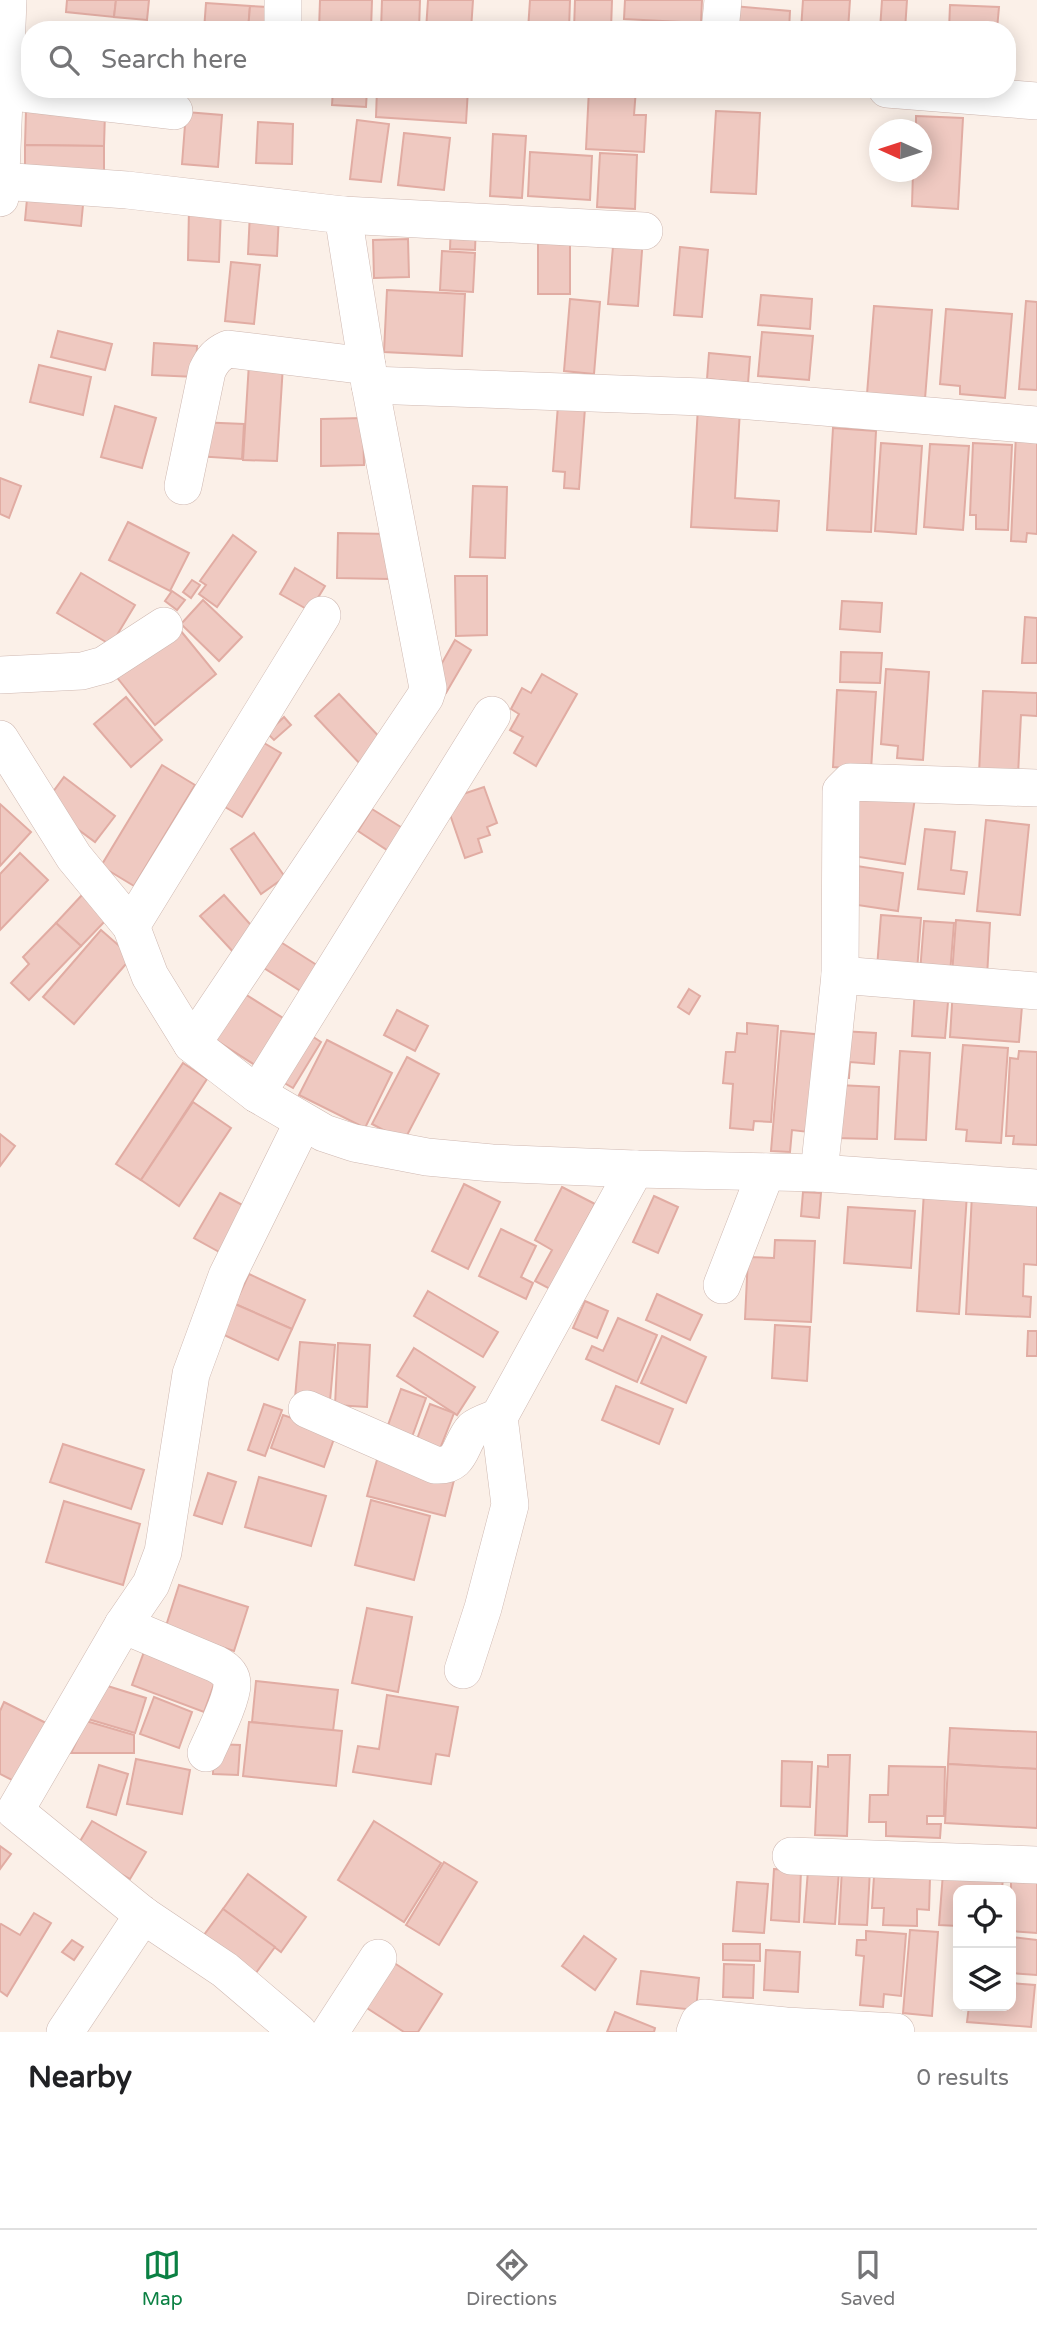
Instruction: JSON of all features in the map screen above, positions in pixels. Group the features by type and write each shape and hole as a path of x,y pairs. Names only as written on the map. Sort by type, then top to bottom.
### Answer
{"street":[{"path":"8,0 0,187 127,190 344,215 643,231"},
{"path":"283,21 284,0"},
{"path":"721,21 723,0"},
{"path":"3,91 21,93"},
{"path":"63,98 174,111"},
{"path":"1000,98 1037,101"},
{"path":"188,1039 425,697 428,688 368,375 344,215"},
{"path":"183,486 207,371 211,363 228,349 368,375 703,397 1037,425"},
{"path":"131,926 322,615"},
{"path":"0,675 104,666 164,626"},
{"path":"257,1094 492,715"},
{"path":"0,739 74,857 131,926 150,976 188,1039 257,1094 324,1133 355,1143 427,1157 492,1163 819,1173 1037,1188"},
{"path":"819,1173 840,975 840,797 846,784 1037,788"},
{"path":"840,975 1037,991"},
{"path":"298,2032 225,1970 143,1915 7,1805 151,1584 163,1552 191,1374 227,1276 303,1122"},
{"path":"307,1409 435,1465 448,1465 458,1455 474,1429 499,1417 635,1169"},
{"path":"722,1285 766,1172"},
{"path":"463,1670 483,1608 510,1505 499,1417"},
{"path":"123,1625 216,1664 230,1675 232,1685 228,1699 206,1753"},
{"path":"792,1856 1037,1865"},
{"path":"65,2032 143,1915"},
{"path":"330,2032 378,1958"},
{"path":"695,2032 704,2018 896,2032"}],"building":[{"path":"67,0 116,0 114,17 66,12"},
{"path":"116,0 149,0 147,20 114,17"},
{"path":"320,0 372,0 371,21 319,21"},
{"path":"382,0 420,0 419,21 381,21"},
{"path":"428,0 473,0 472,21 427,21"},
{"path":"530,0 570,0 569,21 529,21"},
{"path":"575,0 612,0 611,21 574,21"},
{"path":"625,0 702,0 701,21 624,19"},
{"path":"803,0 850,0 849,21 802,21"},
{"path":"882,0 907,0 906,21 881,21"},
{"path":"206,3 250,6 249,21 205,21"},
{"path":"950,5 999,7 998,21 949,21"},
{"path":"250,6 267,7 266,21 249,21"},
{"path":"733,6 790,11 789,21 732,21"},
{"path":"332,98 366,98 366,107 332,105"},
{"path":"377,98 467,98 466,123 376,117"},
{"path":"589,98 635,98 634,115 646,115 644,152 586,149"},
{"path":"26,111 105,112 104,146 25,145"},
{"path":"716,111 760,113 756,194 711,192"},
{"path":"186,112 222,115 218,167 182,164"},
{"path":"916,116 963,118 958,209 912,206 913,182 932,182 932,119 916,119"},
{"path":"357,120 389,124 381,182 350,179"},
{"path":"258,122 293,124 292,164 256,163"},
{"path":"404,133 450,138 444,190 398,185"},
{"path":"493,134 526,136 522,198 490,196"},
{"path":"25,145 104,146 104,171 25,170"},
{"path":"530,152 592,156 590,200 528,196"},
{"path":"600,153 637,155 635,209 597,207"},
{"path":"27,199 83,205 81,226 25,220"},
{"path":"189,208 221,209 219,262 188,260"},
{"path":"250,212 279,214 277,256 248,254"},
{"path":"451,223 476,224 475,250 450,249"},
{"path":"538,234 570,234 570,294 538,294"},
{"path":"614,235 643,237 638,306 608,304"},
{"path":"408,239 409,277 374,278 373,240"},
{"path":"680,247 708,250 702,317 674,315"},
{"path":"442,251 475,253 473,292 440,290"},
{"path":"231,262 260,265 254,324 225,321"},
{"path":"387,290 465,294 462,356 384,352"},
{"path":"761,295 812,299 810,329 758,325"},
{"path":"570,299 600,302 594,374 564,371"},
{"path":"1026,301 1037,302 1037,390 1019,389"},
{"path":"874,306 932,310 925,399 867,394"},
{"path":"946,309 1012,314 1005,398 960,394 960,386 940,384"},
{"path":"58,331 112,344 105,370 51,357"},
{"path":"762,332 813,336 809,380 758,376"},
{"path":"154,343 197,346 196,377 152,375"},
{"path":"709,353 750,357 748,383 707,379"},
{"path":"249,363 283,365 277,461 243,460"},
{"path":"39,365 91,377 83,415 30,402"},
{"path":"558,405 585,408 579,489 564,488 565,472 553,471"},
{"path":"115,406 156,418 142,468 101,457"},
{"path":"698,407 740,409 735,498 779,501 777,531 691,527"},
{"path":"363,418 364,465 321,466 321,419"},
{"path":"197,422 244,424 242,459 196,456"},
{"path":"833,428 876,431 871,532 827,530"},
{"path":"1016,434 1037,443 1037,534 1027,533 1026,542 1011,541"},
{"path":"881,443 922,446 916,534 875,531"},
{"path":"973,443 1012,445 1008,530 976,529 976,515 970,515"},
{"path":"930,444 969,446 963,530 924,527"},
{"path":"0,478 21,486 9,518 0,514"},
{"path":"473,486 507,487 505,558 470,557"},
{"path":"128,522 189,553 170,591 109,560"},
{"path":"338,533 390,534 389,579 337,578"},
{"path":"233,535 256,552 217,607 199,594 206,585 200,581"},
{"path":"295,568 325,586 310,611 280,594"},
{"path":"81,573 135,605 111,645 57,613"},
{"path":"455,576 487,576 487,635 456,636"},
{"path":"192,580 200,585 191,598 183,592"},
{"path":"172,591 185,600 177,610 165,601"},
{"path":"203,600 242,637 219,661 181,624"},
{"path":"842,601 882,603 880,632 840,629"},
{"path":"1025,617 1037,618 1037,663 1022,663"},
{"path":"176,625 216,674 155,725 115,675"},
{"path":"455,640 471,650 446,693 430,684"},
{"path":"841,652 882,653 880,683 840,682"},
{"path":"886,669 929,672 923,760 897,758 898,746 881,744"},
{"path":"542,674 577,694 536,766 514,753 523,737 510,730 519,714 511,709 522,688 531,693"},
{"path":"837,690 876,692 871,770 833,767"},
{"path":"983,691 1037,693 1037,716 1021,715 1018,775 979,773"},
{"path":"339,694 385,743 362,766 315,716"},
{"path":"126,697 162,740 131,767 94,724"},
{"path":"284,717 291,725 274,740 267,733"},
{"path":"252,736 281,753 242,817 213,800"},
{"path":"162,765 195,785 134,886 101,866"},
{"path":"64,777 115,816 95,842 44,804"},
{"path":"484,787 497,823 487,827 490,835 478,839 482,852 465,858 445,800"},
{"path":"856,789 915,798 905,864 846,855"},
{"path":"0,804 31,832 0,866"},
{"path":"372,809 404,829 390,852 358,831"},
{"path":"986,820 1029,825 1020,915 977,911"},
{"path":"925,829 955,832 951,870 967,872 964,894 918,889"},
{"path":"254,833 285,877 261,894 231,849"},
{"path":"20,853 48,880 0,930 0,874"},
{"path":"850,865 903,873 898,911 844,903"},
{"path":"82,895 107,919 81,946 56,923"},
{"path":"224,895 259,934 236,955 200,916"},
{"path":"881,915 921,918 917,971 877,968"},
{"path":"956,920 990,923 987,977 952,974"},
{"path":"924,921 954,923 950,974 920,972"},
{"path":"56,923 81,946 29,1000 11,983 29,964 23,957"},
{"path":"101,930 132,957 74,1024 43,997"},
{"path":"268,934 323,969 307,995 251,960"},
{"path":"915,988 949,990 945,1038 912,1036"},
{"path":"237,989 291,1023 261,1069 208,1035"},
{"path":"689,989 700,996 689,1014 678,1007"},
{"path":"953,989 1023,994 1019,1042 950,1037"},
{"path":"397,1010 428,1026 415,1051 384,1035"},
{"path":"747,1023 778,1026 771,1122 754,1121 753,1130 730,1128 733,1084 723,1083 726,1052 735,1052 737,1033 747,1034"},
{"path":"301,1029 321,1042 293,1088 272,1076"},
{"path":"781,1031 825,1035 817,1133 792,1130 790,1152 771,1151"},
{"path":"841,1031 876,1033 874,1064 850,1062 849,1078 838,1078"},
{"path":"327,1040 392,1073 365,1128 299,1095"},
{"path":"963,1045 1008,1048 1001,1143 966,1141 967,1130 956,1129"},
{"path":"900,1051 930,1053 926,1140 895,1139"},
{"path":"1019,1051 1037,1052 1037,1145 1013,1144 1014,1136 1006,1136 1010,1058 1018,1059"},
{"path":"407,1057 439,1074 404,1141 372,1124"},
{"path":"183,1063 207,1079 141,1180 116,1164"},
{"path":"838,1085 879,1087 877,1139 835,1138"},
{"path":"193,1102 231,1128 179,1206 141,1180"},
{"path":"0,1134 15,1146 0,1166"},
{"path":"464,1184 500,1202 468,1269 432,1251"},
{"path":"562,1187 595,1204 550,1289 535,1281 552,1250 535,1240"},
{"path":"924,1191 967,1194 959,1314 917,1311"},
{"path":"803,1192 821,1193 819,1218 801,1216"},
{"path":"220,1193 246,1207 221,1253 194,1238"},
{"path":"972,1194 1037,1198 1037,1265 1024,1264 1023,1296 1031,1297 1030,1317 966,1314"},
{"path":"654,1196 678,1207 658,1253 633,1242"},
{"path":"848,1207 915,1211 911,1268 844,1263"},
{"path":"501,1229 536,1246 521,1277 533,1283 526,1299 479,1276"},
{"path":"775,1240 815,1241 811,1322 745,1319 748,1257 774,1258"},
{"path":"249,1274 305,1300 292,1329 235,1304"},
{"path":"428,1291 498,1332 483,1357 414,1316"},
{"path":"657,1294 702,1315 690,1340 646,1320"},
{"path":"585,1301 608,1311 597,1338 573,1328"},
{"path":"235,1304 292,1329 278,1360 222,1334"},
{"path":"618,1318 657,1335 637,1382 586,1359 592,1346 603,1351"},
{"path":"775,1325 810,1327 807,1381 772,1378"},
{"path":"1028,1331 1037,1331 1037,1356 1027,1356"},
{"path":"662,1336 706,1357 686,1403 641,1383"},
{"path":"300,1342 335,1345 330,1401 295,1398"},
{"path":"338,1343 370,1345 367,1407 335,1405"},
{"path":"414,1348 475,1387 457,1415 397,1376"},
{"path":"616,1386 673,1409 659,1444 602,1420"},
{"path":"401,1389 426,1398 412,1437 387,1428"},
{"path":"264,1404 282,1410 265,1456 248,1450"},
{"path":"430,1404 454,1413 436,1459 413,1450"},
{"path":"283,1415 336,1433 324,1467 271,1448"},
{"path":"63,1444 144,1470 131,1509 50,1482"},
{"path":"378,1456 455,1476 445,1516 367,1496"},
{"path":"208,1473 236,1482 222,1524 194,1515"},
{"path":"259,1477 326,1496 311,1546 245,1527"},
{"path":"371,1500 430,1516 414,1580 355,1565"},
{"path":"64,1501 140,1524 123,1585 46,1562"},
{"path":"179,1585 248,1607 234,1651 165,1629"},
{"path":"367,1608 412,1617 398,1692 352,1683"},
{"path":"145,1649 217,1676 204,1712 132,1685"},
{"path":"256,1681 338,1690 333,1731 252,1722"},
{"path":"98,1683 146,1698 135,1733 88,1719"},
{"path":"387,1695 458,1707 449,1756 436,1754 431,1784 353,1772 358,1746 379,1749"},
{"path":"154,1697 192,1712 179,1748 140,1734"},
{"path":"4,1702 46,1723 16,1782 0,1774 0,1711"},
{"path":"86,1721 134,1735 134,1753 71,1753"},
{"path":"249,1722 342,1731 336,1786 243,1776"},
{"path":"950,1728 1037,1732 1037,1769 948,1764"},
{"path":"214,1744 240,1745 238,1775 213,1774"},
{"path":"828,1755 850,1755 847,1836 815,1835 818,1766 828,1767"},
{"path":"136,1759 190,1770 182,1814 127,1804"},
{"path":"782,1761 812,1762 810,1807 781,1806"},
{"path":"948,1764 1037,1769 1037,1828 945,1823"},
{"path":"99,1765 128,1774 116,1815 87,1807"},
{"path":"889,1766 945,1767 944,1816 927,1816 927,1824 941,1824 940,1838 886,1836 886,1822 869,1822 870,1795 888,1795"},
{"path":"92,1821 146,1852 130,1879 76,1848"},
{"path":"374,1821 441,1863 404,1922 338,1880"},
{"path":"0,1846 11,1854 0,1869"},
{"path":"444,1862 477,1882 439,1945 406,1925"},
{"path":"842,1868 870,1870 867,1925 839,1924"},
{"path":"774,1869 801,1870 799,1922 771,1920"},
{"path":"808,1870 839,1871 835,1924 804,1922"},
{"path":"943,1873 1003,1877 1002,1885 953,1885 953,1926 939,1925"},
{"path":"248,1874 306,1917 281,1952 223,1909"},
{"path":"1011,1874 1037,1876 1037,1933 1016,1931 1016,1885 1011,1885"},
{"path":"874,1876 930,1878 929,1910 917,1909 917,1926 883,1925 884,1908 872,1908"},
{"path":"737,1882 768,1884 764,1933 733,1931"},
{"path":"223,1909 275,1947 253,1977 201,1939"},
{"path":"34,1913 51,1923 7,1996 0,1991 0,1925 20,1935"},
{"path":"910,1930 938,1932 932,2016 903,2013"},
{"path":"866,1931 906,1934 901,1996 884,1994 883,2007 860,2005 864,1956 856,1955 857,1940 866,1940"},
{"path":"584,1936 616,1959 595,1990 562,1966"},
{"path":"1016,1938 1037,1940 1037,1975 1016,1973"},
{"path":"72,1940 83,1947 74,1960 62,1952"},
{"path":"723,1944 760,1944 760,1961 723,1960"},
{"path":"766,1950 800,1952 798,1992 764,1990"},
{"path":"385,1957 442,1994 418,2032 404,2032 356,2001"},
{"path":"724,1964 754,1965 753,1998 723,1997"},
{"path":"641,1971 699,1978 696,2010 637,2004"},
{"path":"1016,1983 1035,1985 1031,2027 967,2022 968,2011 1016,2011"},
{"path":"615,2012 655,2028 654,2032 607,2032"}]}
